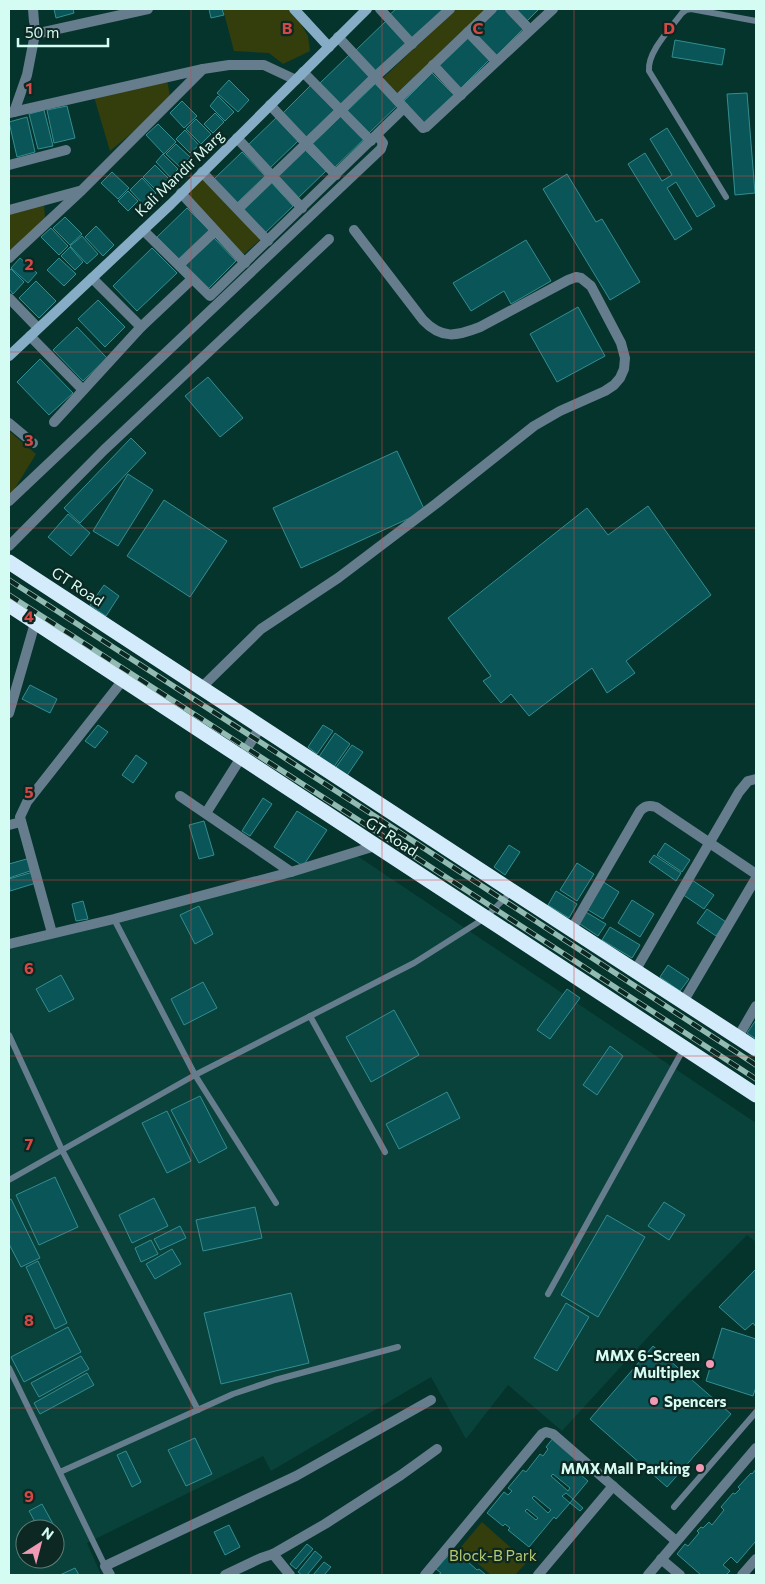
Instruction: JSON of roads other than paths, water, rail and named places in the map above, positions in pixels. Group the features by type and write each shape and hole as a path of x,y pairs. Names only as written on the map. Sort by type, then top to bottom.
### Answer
{"highway":[{"name":"GT Road","path":"9,562 756,1049"},
{"name":"GT Road","path":"9,606 756,1095"}],"street":[{"path":"11,113 27,75 35,34 33,9"},
{"path":"35,34 104,14 148,9"},
{"path":"294,9 329,47"},
{"name":"Kali Mandir Marg","path":"9,356 143,230 367,9"},
{"path":"380,9 412,44"},
{"path":"238,209 448,9"},
{"path":"396,100 492,9"},
{"path":"510,9 530,30"},
{"path":"338,37 424,128 553,9"},
{"path":"468,32 496,61"},
{"path":"9,501 381,149 383,143 374,138 299,76 264,65 229,65 202,69 11,113"},
{"path":"433,65 460,95"},
{"path":"9,258 82,190 202,69"},
{"path":"270,105 336,175"},
{"path":"143,230 210,296 404,108"},
{"path":"237,138 302,208"},
{"path":"9,165 66,150"},
{"path":"202,172 268,241"},
{"path":"9,210 82,190"},
{"path":"181,193 245,263"},
{"path":"202,687 261,629 338,578 534,426 614,385 624,369 625,358 621,343 591,286 581,278 576,277 568,280 480,327 465,333 448,335 434,330 423,320 354,230"},
{"path":"178,265 216,231"},
{"path":"9,546 104,450 329,239"},
{"path":"92,278 142,326"},
{"path":"54,422 142,326 192,279"},
{"path":"9,298 34,332 83,390"},
{"path":"9,423 33,443"},
{"path":"10,706 36,623"},
{"path":"52,933 20,817 27,802 123,680"},
{"path":"206,813 261,726"},
{"path":"635,971 739,792 748,781 756,779"},
{"path":"180,796 291,872"},
{"path":"572,930 644,807 656,807 756,874"},
{"path":"9,825 21,822"},
{"path":"9,944 114,919 291,872 375,846"},
{"path":"683,1002 756,878"},
{"path":"738,1037 756,1006"},
{"path":"108,1571 296,1476 431,1400"},
{"path":"425,1575 546,1432 553,1434 676,1541"},
{"path":"648,1575 756,1448"},
{"path":"225,1575 260,1558 273,1554 348,1510 437,1449"},
{"path":"538,1575 613,1486"},
{"path":"273,1554 290,1575"},
{"path":"661,1559 680,1575"},
{"path":"742,1575 756,1559"}],"lane":[{"path":"726,197 649,71 648,64 654,52 686,10 724,12 756,21"},
{"path":"9,1180 195,1075 414,963 484,918 512,891"},
{"path":"114,919 195,1075 276,1203"},
{"path":"310,1016 385,1152"},
{"path":"9,1035 62,1150 198,1410"},
{"path":"548,1294 684,1048"},
{"path":"60,1472 234,1394 256,1386 398,1347"},
{"path":"9,1368 108,1571"},
{"path":"674,1507 756,1412"}],"railway":[{"path":"9,580 756,1065"},
{"path":"9,595 756,1079"}],"place":[{"name":"MMX 6-Screen Multiplex","path":"710,1364"},
{"name":"Spencers","path":"654,1401"},
{"name":"MMX Mall Parking","path":"700,1468"}],"park label":[{"name":"Block-B Park","path":"493,1555"}]}
